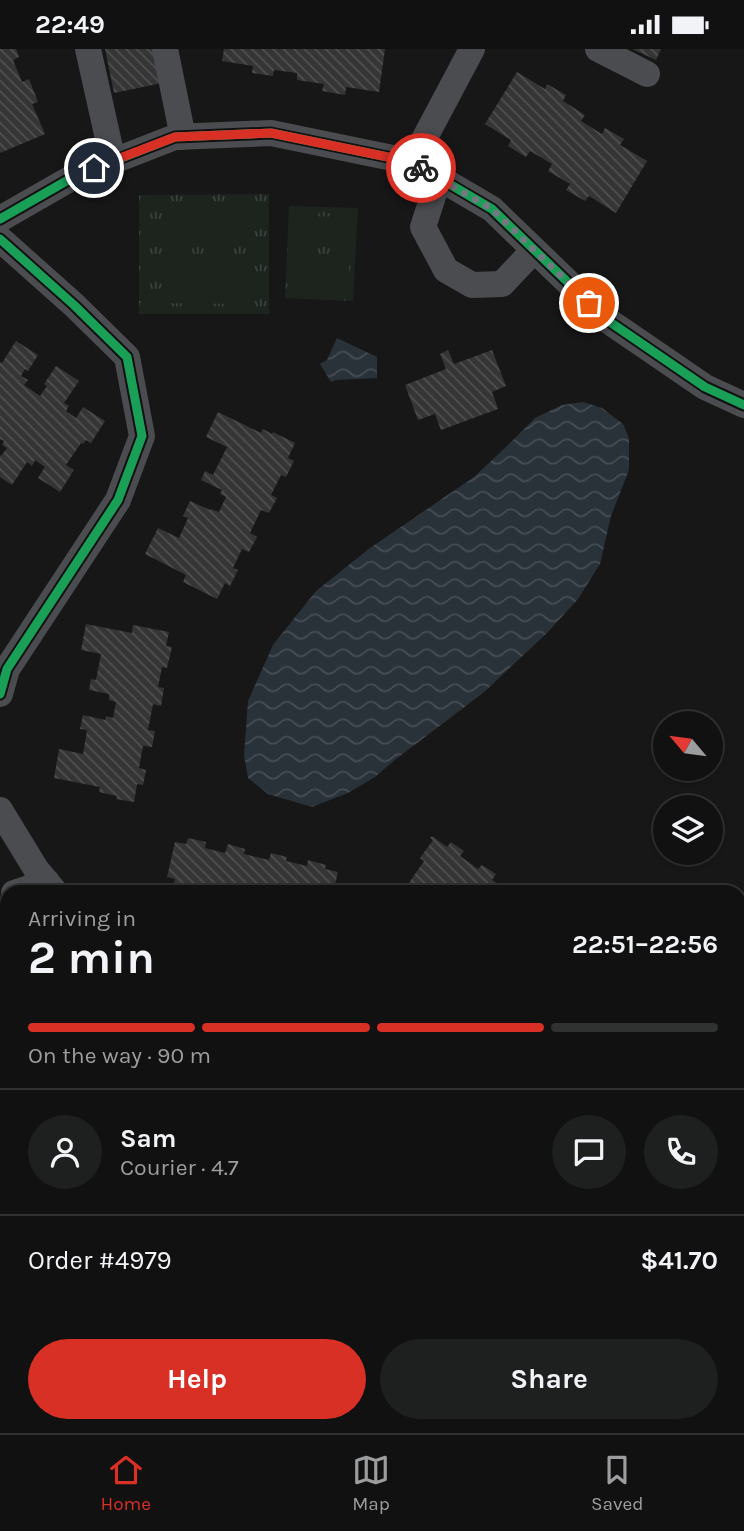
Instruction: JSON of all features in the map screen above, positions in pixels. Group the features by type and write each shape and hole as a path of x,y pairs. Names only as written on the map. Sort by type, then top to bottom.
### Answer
{"street":[{"path":"88,49 113,161"},
{"path":"165,49 183,137"},
{"path":"412,162 472,49"},
{"path":"598,49 647,74"},
{"path":"0,219 75,176 175,137 271,133 412,162 492,209 607,320 705,387 744,405"},
{"path":"439,178 423,227 446,270 472,285 502,284 534,250"},
{"path":"0,239 127,357 142,436 118,500 7,669 0,694"},
{"path":"0,810 36,869 49,885"}],"green space":[{"path":"269,194 269,314 139,314 139,195"},
{"path":"166,204 252,204 252,243 166,243"},
{"path":"289,206 358,208 353,301 285,298"},
{"path":"295,216 352,217 351,246 295,245"},
{"path":"293,262 349,263 348,292 292,291"},
{"path":"166,264 251,264 251,304 166,303"}],"water":[{"path":"337,338 377,357 377,378 331,382 320,364 327,360"},
{"path":"583,402 602,408 623,424 629,438 629,470 611,516 600,564 578,599 547,633 483,693 375,777 348,793 312,807 268,794 248,778 244,755 248,701 273,645 316,591 370,548 474,477 535,418 562,405"}],"building":[{"path":"0,49 16,49 19,57 13,60 22,82 29,79 38,102 32,104 45,134 0,153"},
{"path":"105,49 155,49 162,83 114,93"},
{"path":"224,49 385,49 379,92 346,87 345,95 322,91 324,84 297,80 297,73 274,70 273,76 252,73 253,66 222,61"},
{"path":"632,49 661,49 656,60"},
{"path":"517,72 545,89 547,84 566,95 563,101 585,115 581,121 602,134 605,128 624,139 620,145 647,161 616,213 589,196 585,201 566,190 570,184 548,171 552,164 530,151 526,157 508,146 511,140 485,124"},
{"path":"16,341 38,355 28,371 25,369 21,376 28,380 24,385 40,396 47,386 44,384 56,366 79,381 64,403 69,406 66,411 76,418 83,407 105,421 91,443 86,440 81,443 66,465 74,470 60,492 38,478 45,467 35,460 32,466 27,462 12,485 0,477 0,455 7,448 2,445 4,441 0,439 0,362 2,363"},
{"path":"448,350 454,364 492,350 506,386 492,392 498,409 441,430 435,414 418,420 405,385 446,369 440,354"},
{"path":"218,412 261,433 263,429 295,443 288,458 294,461 286,477 281,475 271,495 277,498 269,513 261,510 250,533 257,537 249,552 242,549 233,568 238,570 230,586 225,583 217,599 183,582 186,575 145,554 158,528 179,538 188,518 183,516 190,501 219,512 226,497 220,494 222,490 201,480 205,471 213,475 227,447 206,437"},
{"path":"86,624 132,633 133,625 169,632 166,646 172,647 167,668 162,667 158,687 164,688 161,706 153,704 148,730 155,731 152,747 143,746 139,768 146,770 143,785 137,784 134,802 99,792 100,787 54,778 59,749 83,754 87,730 80,729 83,715 105,720 106,716 113,718 116,702 109,700 109,694 89,690 91,679 96,680 101,654 81,650"},
{"path":"432,836 447,847 451,842 464,851 460,856 478,869 482,865 496,874 492,880 499,885 408,885 424,861 420,858 433,840 430,838"},
{"path":"188,838 206,842 205,848 225,853 228,844 245,849 244,854 269,860 271,853 287,857 286,861 307,866 308,860 338,872 335,885 174,885 175,879 167,877 175,842 186,844"}],"cycle path":[{"path":"0,219 75,176 175,137 271,133 412,162 492,209 607,320 705,387 744,405"},
{"path":"0,239 127,357 142,436 118,500 7,669 0,694"}],"way so far":[{"path":"421,168 492,209 589,303"}],"route":[{"path":"94,168 175,137 271,133 412,162 421,168"}]}
